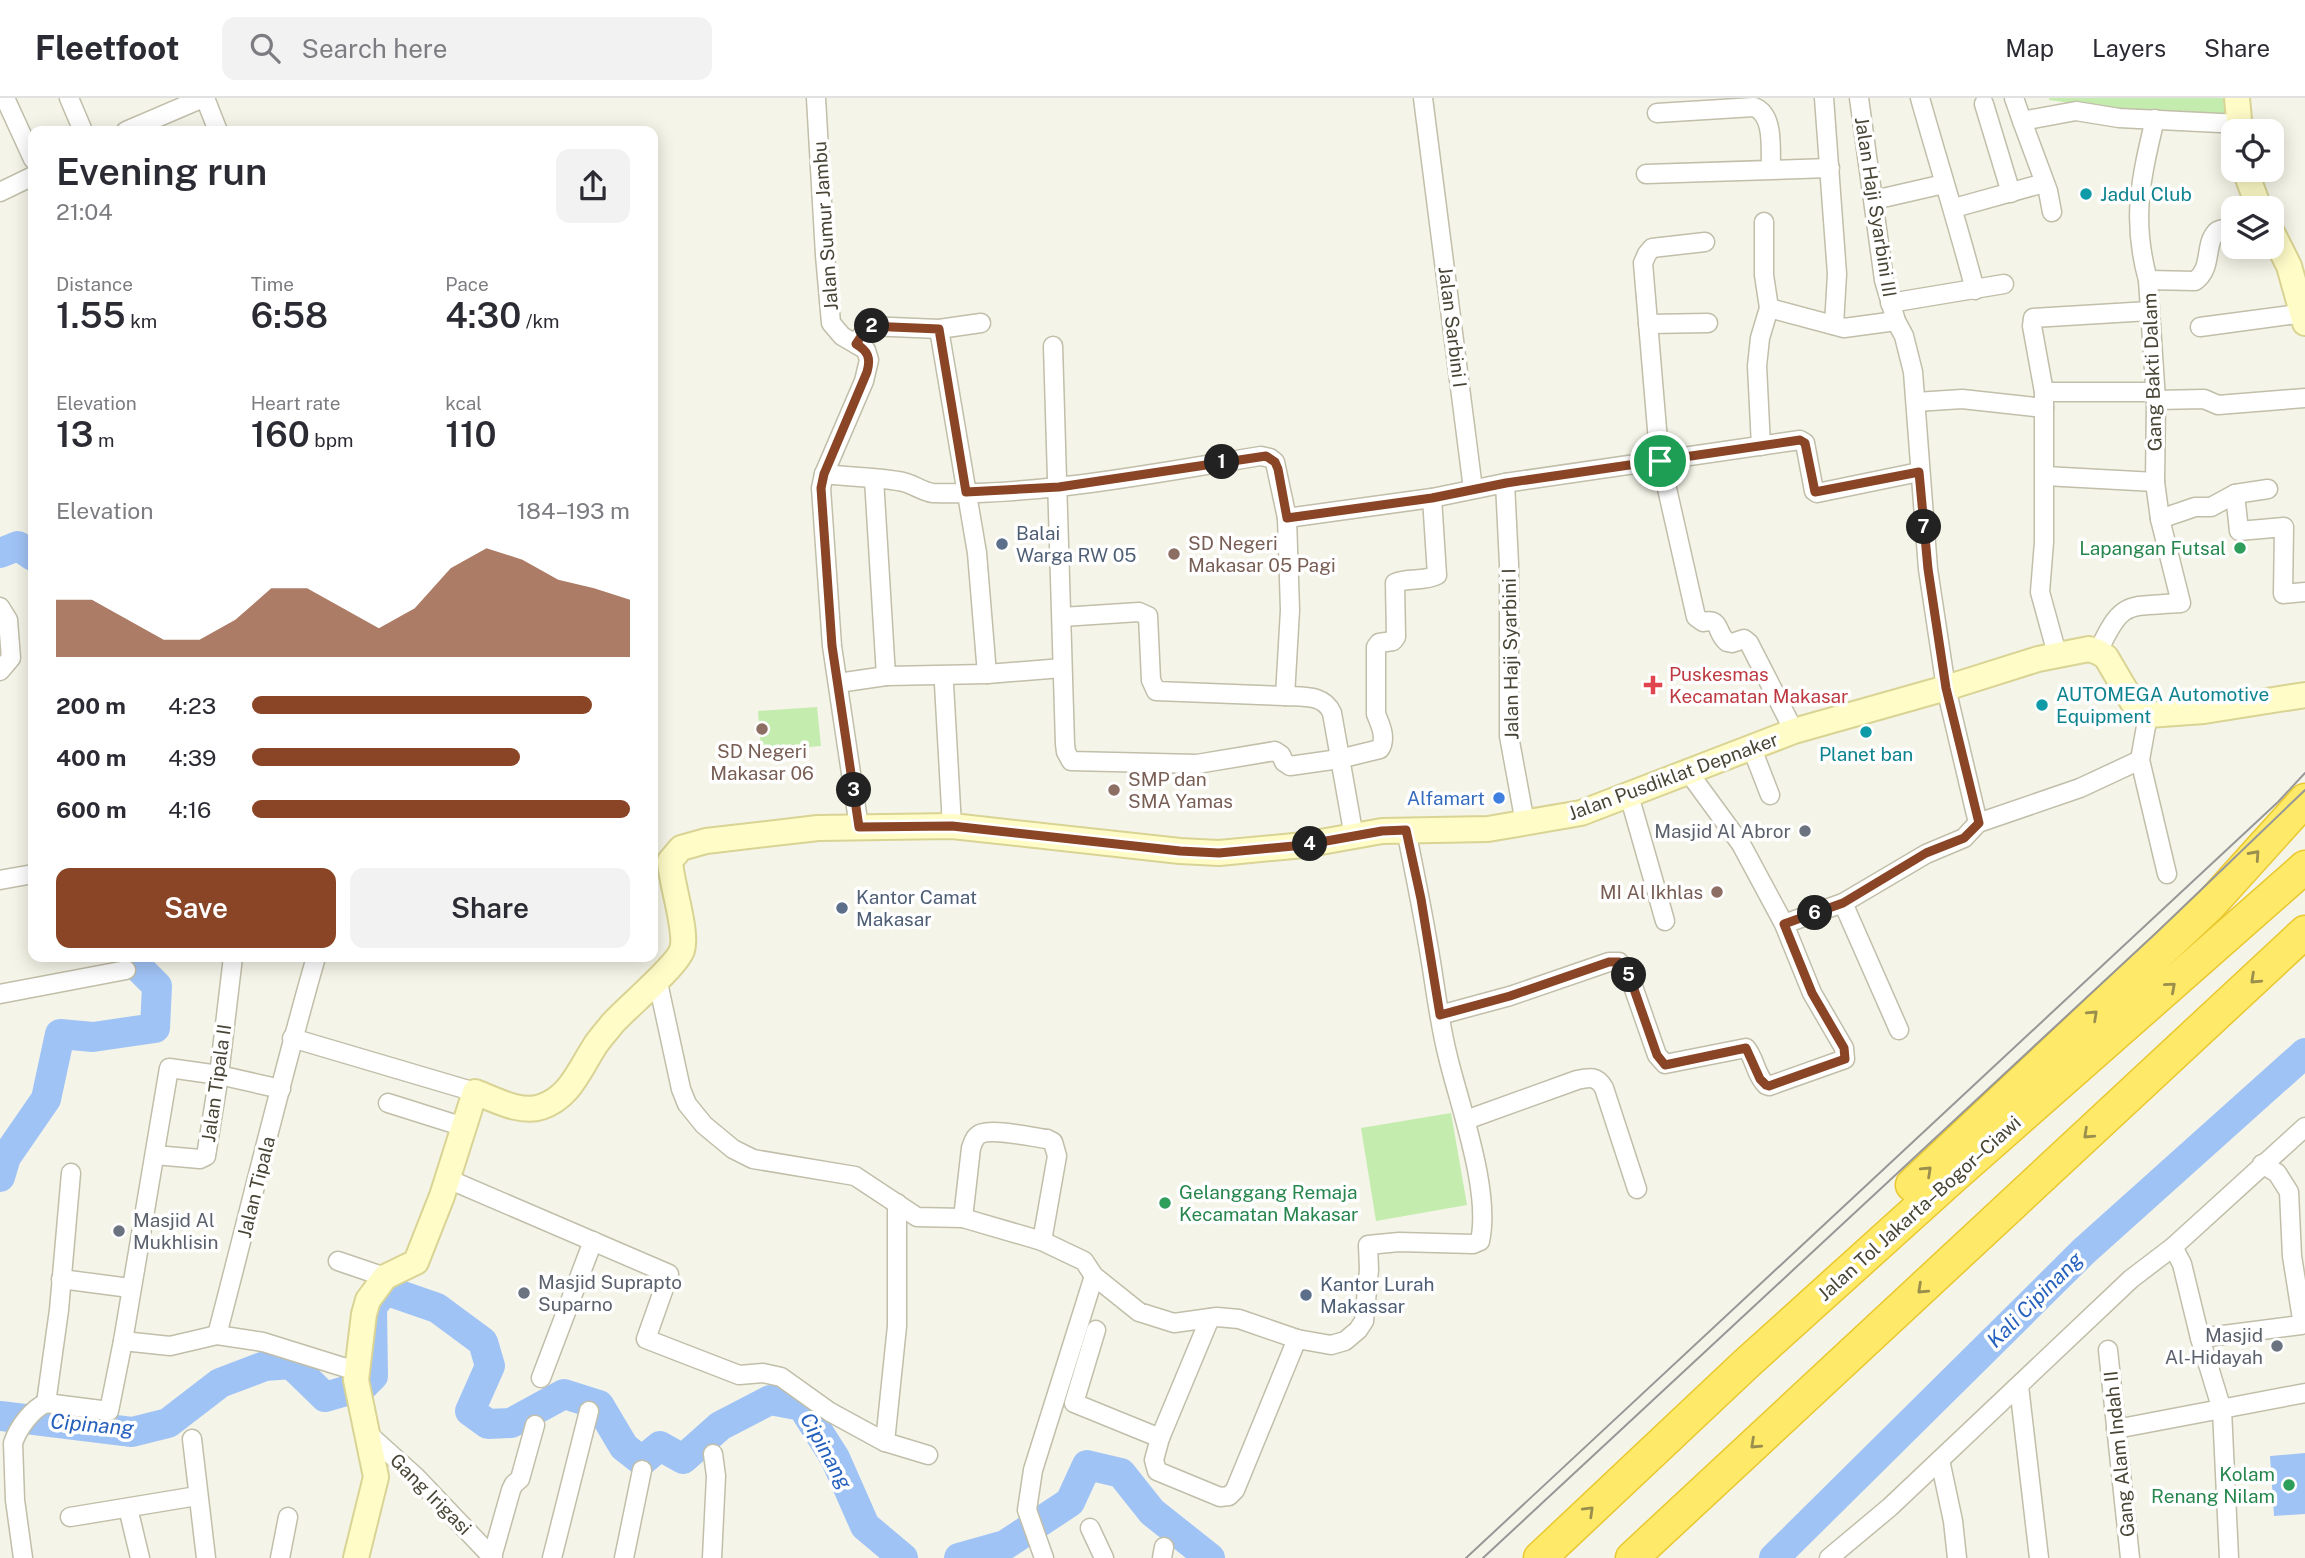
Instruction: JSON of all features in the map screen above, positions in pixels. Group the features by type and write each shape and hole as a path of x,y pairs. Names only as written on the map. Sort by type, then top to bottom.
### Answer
{"highway":[{"path":"1747,1363 1821,1271 2210,905 2305,800"},
{"name":"Jalan Tol Jakarta–Bogor–Ciawi","path":"1540,1558 1747,1363 1953,1177 2305,867"},
{"path":"1632,1558 2305,932"}],"street":[{"path":"5,98 28,148"},
{"path":"69,98 81,126"},
{"name":"Jalan Sumur Jambu","path":"816,98 831,323 836,331 866,349 869,364 824,474 821,488 826,588 859,827"},
{"name":"Jalan Sarbini I","path":"1423,98 1474,489"},
{"name":"Jalan Haji Syarbini III","path":"1824,98 1837,274 1834,325"},
{"name":"Jalan Haji Syarbini III","path":"1859,98 1882,266 1890,303 1909,352 1916,402 1928,569 1946,688 1979,823"},
{"path":"1920,98 1944,184 1954,208 1975,290"},
{"path":"2014,98 2052,212"},
{"path":"2237,98 2239,119"},
{"path":"138,126 201,99 215,126"},
{"path":"1984,104 2011,192"},
{"path":"1657,113 1754,107 1760,109 1765,115 1769,131 1771,168"},
{"path":"2022,121 2076,111 2119,118 2221,125"},
{"name":"Gang Bakti Dalam","path":"2098,652 2117,615 2127,607 2181,603 2160,519 2155,482 2155,396 2150,310 2138,206 2140,179 2155,119"},
{"name":"Jalan Haji Syarbini III","path":"1646,174 1830,167"},
{"path":"0,192 28,178"},
{"path":"1874,200 1944,184"},
{"path":"1954,208 2044,184"},
{"path":"1761,446 1757,366 1760,338 1769,307 1765,275 1764,222"},
{"path":"2148,280 2195,281 2203,274 2214,234 2221,229"},
{"path":"1705,242 1652,248 1643,263 1660,461 1696,617 1703,622 1716,623 1727,642 1744,639 1749,643 1794,731"},
{"path":"2200,327 2304,316 2284,256"},
{"path":"1890,303 2004,284"},
{"path":"1769,307 1844,328 1896,321"},
{"path":"2057,654 2040,592 2045,476 2044,400 2033,318 2150,310"},
{"path":"856,344 868,326 939,329 981,323"},
{"path":"1648,324 1708,323"},
{"path":"939,329 977,553 987,674"},
{"path":"1053,346 1065,744 1071,761 1197,764 1275,751 1281,755 1286,765 1290,766 1376,751 1383,745 1381,723 1376,714 1376,647 1378,643 1393,640 1397,635 1395,583 1429,579 1437,575 1432,498"},
{"path":"1916,402 2155,396 2204,399 2218,405 2305,398"},
{"path":"1287,518 1432,498 1506,483 1803,441 1814,491 1817,493 1919,472"},
{"path":"824,474 908,483 928,492 966,492 1059,487 1266,456 1275,462 1278,469 1287,518 1290,610 1285,696"},
{"path":"2045,476 2155,482"},
{"path":"874,479 886,676"},
{"name":"Jalan Haji Syarbini I","path":"1506,483 1509,736 1525,823"},
{"path":"2160,519 2195,507 2211,507 2235,494 2268,489"},
{"path":"2235,494 2239,531 2284,527 2283,594 2305,592"},
{"path":"0,607 8,620 11,658 0,671"},
{"path":"1062,617 1139,612 1149,616 1151,680 1156,691 1323,700 1332,713 1354,837"},
{"name":"Jalan Pusdiklat Depnaker","path":"475,1092 530,1109 555,1101 565,1093 594,1046 674,962 682,949 682,932 670,874 670,861 681,848 706,841 781,831 952,826 1219,853 1292,846 1382,831 1476,830 1581,813 1794,731 2057,654 2090,649 2098,652"},
{"path":"2098,652 2106,657 2133,703 2148,715 2204,711 2305,695"},
{"path":"838,683 886,676 987,674 1062,668"},
{"path":"944,684 952,826"},
{"path":"2148,715 2140,760 2167,874"},
{"path":"1751,746 1770,795"},
{"path":"1784,924 1843,903 1926,853 1964,838 1979,823 2080,788 2140,760"},
{"path":"1440,1015 1510,996 1609,962 1619,962 1628,972 1661,1061 1665,1065 1746,1048 1760,1079 1769,1086 1841,1062 1846,1054 1812,993 1784,924 1741,844 1689,773"},
{"path":"1629,795 1665,921"},
{"path":"657,978 681,1089 687,1104 704,1125 733,1149 752,1159 855,1177 917,1217 963,1218 1042,1241 1084,1261 1094,1276 1139,1312 1174,1323 1210,1318 1239,1319 1297,1339 1331,1345 1345,1341 1364,1321 1369,1270 1368,1245 1399,1242 1473,1244 1480,1241 1483,1229 1480,1195 1466,1121 1448,1057 1421,899 1406,830"},
{"path":"0,880 28,875"},
{"path":"1843,903 1899,1030"},
{"name":"Jalan Tipala II","path":"155,1155 197,1159 205,1157 219,1075 232,962"},
{"name":"Jalan Tipala","path":"217,1335 292,1038 315,962"},
{"path":"0,994 126,970"},
{"path":"292,1038 475,1092 448,1179 416,1262 385,1277 374,1289 366,1307 356,1376 376,1477 356,1558"},
{"path":"41,1406 109,1411 169,1068 281,1088"},
{"path":"1466,1121 1577,1080 1591,1077 1599,1080 1637,1189"},
{"path":"388,1103 464,1127"},
{"path":"1829,1558 1890,1507 2131,1279 2173,1247 2305,1127"},
{"path":"963,1218 971,1148 975,1138 981,1134 993,1133 1047,1139 1053,1142 1057,1156 1042,1241"},
{"path":"2200,1338 2303,1326 2292,1256 2290,1192 2283,1180 2262,1164"},
{"path":"23,1558 8,1500 13,1443 16,1434 41,1406 61,1279 71,1173"},
{"path":"448,1179 668,1274 646,1339 739,1375 763,1373 781,1377 830,1412 884,1442 928,1455"},
{"path":"884,1442 897,1326 897,1203"},
{"path":"541,1378 593,1241"},
{"path":"2173,1247 2182,1264 2200,1338 2222,1410 2230,1558"},
{"path":"338,1261 385,1277"},
{"path":"1043,1558 1027,1510 1033,1470 1094,1276"},
{"path":"61,1279 130,1288"},
{"path":"1210,1318 1160,1438 1154,1460 1157,1471 1220,1497 1229,1496 1235,1490 1297,1339"},
{"path":"1096,1330 1074,1403 1160,1438"},
{"path":"123,1340 170,1346 217,1335 263,1342 356,1376"},
{"name":"Gang Alam Indah II","path":"2108,1350 2130,1558"},
{"path":"2020,1386 2039,1558"},
{"path":"2116,1429 2305,1393"},
{"path":"552,1558 589,1411"},
{"name":"Gang Irigasi","path":"364,1425 487,1555"},
{"path":"487,1555 514,1483 520,1479 535,1425"},
{"path":"192,1438 206,1558"},
{"path":"712,1558 716,1476 713,1454"},
{"path":"1940,1460 1953,1521 1957,1558"},
{"path":"624,1558 642,1470"},
{"path":"70,1517 197,1496"},
{"path":"128,1508 140,1558"},
{"path":"280,1558 288,1517"},
{"path":"1090,1528 1104,1558"}],"green space":[{"path":"2229,98 2231,119 2221,119 2221,124 2049,100"},
{"path":"817,707 821,746 761,751 758,711"},
{"path":"1451,1113 1467,1205 1376,1221 1361,1128"}],"water":[{"name":"Kolam Renang Nilam","path":"2305,1453 2305,1514 2274,1516 2270,1456"}],"waterway":[{"name":"Cipinang","path":"0,553 18,546 28,553"},
{"name":"Cipinang","path":"0,1177 6,1157 46,1099 60,1034 93,1037 155,1028 157,986 133,962"},
{"name":"Kali Cipinang","path":"1774,1558 2084,1251 2305,1053"},
{"name":"Cipinang","path":"0,1416 132,1432 168,1423 220,1383 265,1366 291,1364 325,1397 363,1386 373,1376 372,1307 385,1290 437,1308 483,1342 490,1366 470,1411 488,1424 511,1423 564,1394 599,1405 624,1447 642,1461 660,1446 683,1459 720,1426 770,1400 802,1406 835,1458 865,1526 903,1558"},
{"name":"Cipinang","path":"959,1558 1005,1545 1070,1502 1087,1465 1121,1473 1152,1512 1210,1558"}],"tram line":[{"path":"1466,1558 2278,802 2305,773"},
{"path":"1483,1558 2156,933 2305,790"}],"place":[{"name":"Jadul Club","path":"2086,194"},
{"name":"Balai Warga RW 05","path":"1002,544"},
{"name":"Lapangan Futsal","path":"2240,548"},
{"name":"SD Negeri Makasar 05 Pagi","path":"1174,554"},
{"name":"Puskesmas Kecamatan Makasar","path":"1653,685"},
{"name":"AUTOMEGA Automotive Equipment","path":"2042,705"},
{"name":"SD Negeri Makasar 06","path":"762,729"},
{"name":"Planet ban","path":"1866,732"},
{"name":"SMP dan SMA Yamas","path":"1114,790"},
{"name":"Alfamart","path":"1499,798"},
{"name":"Masjid Al Abror","path":"1805,831"},
{"name":"MI Al Ikhlas","path":"1717,892"},
{"name":"Kantor Camat Makasar","path":"842,908"},
{"name":"Gelanggang Remaja Kecamatan Makasar","path":"1165,1203"},
{"name":"Masjid Al Mukhlisin","path":"119,1231"},
{"name":"Masjid Suprapto Suparno","path":"524,1293"},
{"name":"Kantor Lurah Makassar","path":"1306,1295"},
{"name":"Masjid Al-Hidayah","path":"2277,1346"},
{"name":"Kolam Renang Nilam","path":"2289,1485"}],"route":[{"path":"868,326 939,329 966,492 1059,487 1266,456 1275,462 1278,469 1287,518 1432,498 1506,483 1660,461 1800,440 1805,443 1815,492 1919,472 1928,569 1946,688 1979,823 1964,838 1926,853 1843,903 1784,924 1812,993 1844,1048 1845,1059 1841,1062 1769,1086 1760,1079 1748,1049 1743,1047 1665,1065 1657,1055 1628,972 1619,962 1609,962 1510,996 1440,1015 1421,899 1406,830 1382,831 1304,845 1219,853 952,826 859,827 832,646 821,488 824,474 867,372 869,360 866,349 856,344 868,326"}]}
